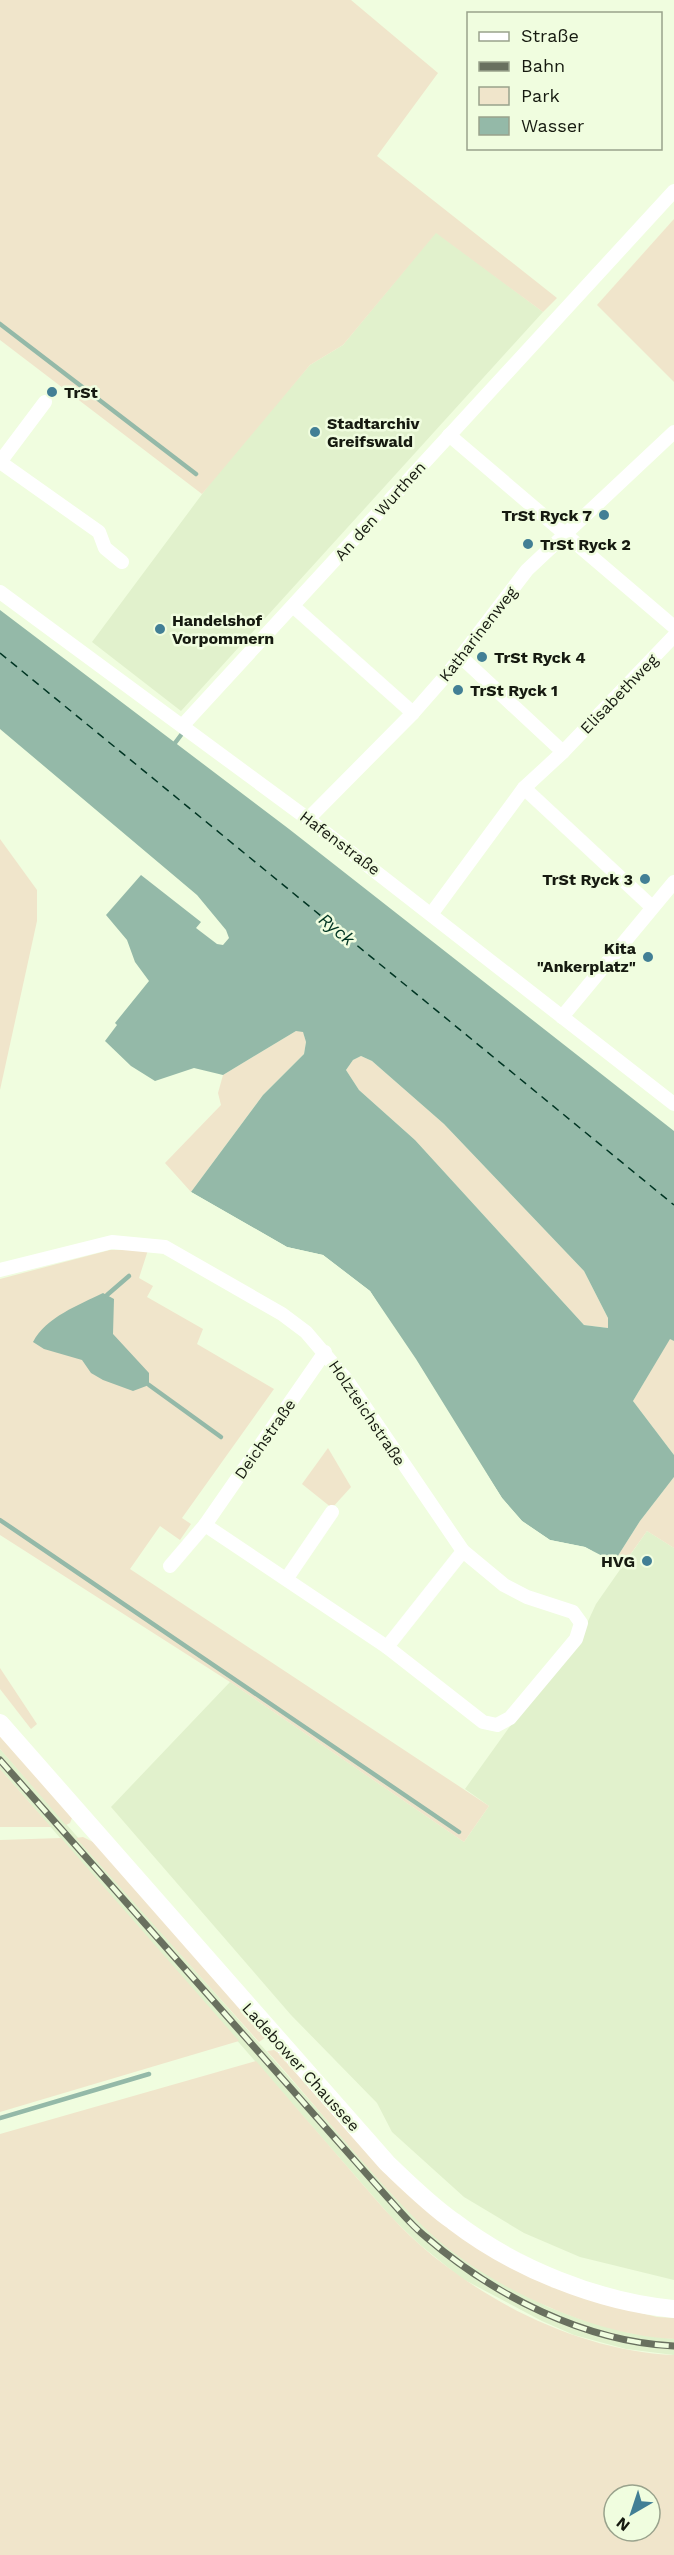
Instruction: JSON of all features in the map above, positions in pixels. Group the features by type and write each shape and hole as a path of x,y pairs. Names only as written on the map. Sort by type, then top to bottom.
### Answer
{"street":[{"name":"An den Wurthen","path":"183,725 294,607 674,191"},
{"path":"45,402 0,462 99,532 105,548 122,562"},
{"name":"Katharinenweg","path":"308,819 413,713 461,657 527,570 674,432"},
{"path":"449,435 674,627"},
{"name":"Hafenstraße","path":"0,592 308,819 674,1104"},
{"path":"294,607 413,713"},
{"name":"Elisabethweg","path":"432,914 524,788 563,752 674,636"},
{"path":"461,657 563,752"},
{"path":"524,788 652,907"},
{"path":"562,1017 674,882"},
{"name":"Holzteichstraße","path":"0,1270 112,1242 165,1247 282,1314 325,1352 463,1551 504,1585 527,1597 573,1612 581,1623 576,1639 510,1718 497,1725 483,1722 387,1647"},
{"name":"Deichstraße","path":"170,1566 205,1525 325,1352"},
{"path":"287,1578 332,1512"},
{"path":"205,1525 387,1647 463,1551"},
{"name":"Ladebower Chaussee","path":"0,1723 387,2163 418,2193 453,2222 512,2258 600,2294 674,2309"}],"shaded area":[{"path":"436,232 543,312 181,711 92,642 226,462 310,365 343,345"},
{"path":"647,1531 674,1548 674,2280 580,2257 524,2233 464,2197 392,2132 377,2103 291,2015 111,1807 230,1682 464,1842 489,1806 465,1789 508,1729 577,1645 596,1604"},
{"path":"0,1749 392,2194 430,2232 471,2263 548,2307 630,2333 674,2339 674,2355 626,2349 574,2335 542,2321 461,2278 419,2244 392,2218 0,1769"}],"green space":[{"path":"0,0 351,0 438,73 377,156 557,298 543,312 436,233 343,345 310,365 202,494 0,340"},
{"path":"674,219 674,382 597,305"},
{"path":"0,839 37,890 37,921 0,1090"},
{"path":"296,1031 303,1031 306,1042 304,1054 263,1095 191,1192 165,1163 221,1105 218,1093 223,1075"},
{"path":"361,1056 372,1061 444,1124 584,1271 608,1318 608,1328 584,1325 415,1140 359,1090 346,1070 353,1060"},
{"path":"110,1250 148,1250 139,1278 153,1286 147,1297 203,1329 197,1344 274,1389 182,1518 191,1524 180,1540 160,1526 130,1569 489,1806 464,1842 230,1682 0,1535 0,1279"},
{"path":"670,1338 674,1341 674,1455 633,1401"},
{"path":"328,1448 351,1487 332,1508 302,1484"},
{"path":"674,1477 674,1548 647,1531 620,1569 614,1562 640,1521"},
{"path":"0,1668 37,1724 31,1729 0,1689"},
{"path":"0,1734 72,1818 70,1823 66,1825 0,1749"},
{"path":"0,1769 51,1827 0,1827"},
{"path":"83,1837 95,1843 266,2037 259,2042 76,1838"},
{"path":"61,1838 239,2041 0,2112 0,1840"},
{"path":"274,2050 282,2055 414,2197 625,2309 657,2317 674,2318 674,2339 643,2336 610,2329 576,2318 510,2289 452,2251 428,2231 366,2166 267,2051"},
{"path":"256,2061 392,2218 446,2266 505,2304 571,2334 639,2352 674,2355 674,2555 0,2555 0,2134"}],"water":[{"name":"Ryck","path":"0,610 289,829 674,1131 674,1341 670,1339 633,1401 674,1455 674,1477 640,1521 614,1562 585,1547 550,1540 522,1521 502,1498 416,1359 370,1291 323,1255 287,1247 191,1192 263,1095 304,1054 306,1042 303,1032 296,1031 223,1075 194,1068 155,1081 131,1066 105,1041 117,1025 115,1023 149,981 135,962 127,940 106,915 141,875 201,922 196,928 217,944 223,945 229,938 226,930 197,895 0,729","holes":["361,1056 372,1061 444,1124 584,1271 608,1318 608,1328 584,1325 415,1140 359,1090 346,1070 353,1060"]},
{"path":"103,1293 114,1299 113,1334 149,1373 149,1385 133,1391 103,1380 91,1373 82,1360 44,1349 33,1342 46,1325 74,1307"}],"pier":[{"path":"191,1192 287,1247 323,1255 370,1291 412,1359 367,1293 322,1258 285,1249 189,1194"},
{"path":"415,1363 502,1498 522,1521 550,1540 585,1547 592,1551 591,1553 549,1543 519,1523 499,1500"}],"waterway":[{"path":"0,324 196,474"},
{"path":"172,747 181,735"},
{"path":"107,1295 129,1276"},
{"path":"149,1385 221,1437"},
{"path":"0,1520 459,1832"},
{"path":"0,2118 149,2074"}],"ferry route":[{"path":"0,653 674,1205"}],"railway":[{"path":"0,1760 421,2233 480,2278 542,2312 607,2335 641,2343 674,2346"}],"place":[{"name":"TrSt","path":"52,392"},
{"name":"Stadtarchiv Greifswald","path":"315,432"},
{"name":"TrSt Ryck 7","path":"604,515"},
{"name":"TrSt Ryck 2","path":"528,544"},
{"name":"Handelshof Vorpommern","path":"160,629"},
{"name":"TrSt Ryck 4","path":"482,657"},
{"name":"TrSt Ryck 1","path":"458,690"},
{"name":"TrSt Ryck 3","path":"645,879"},
{"name":"Kita \"Ankerplatz\"","path":"648,957"},
{"name":"HVG","path":"647,1561"}]}
